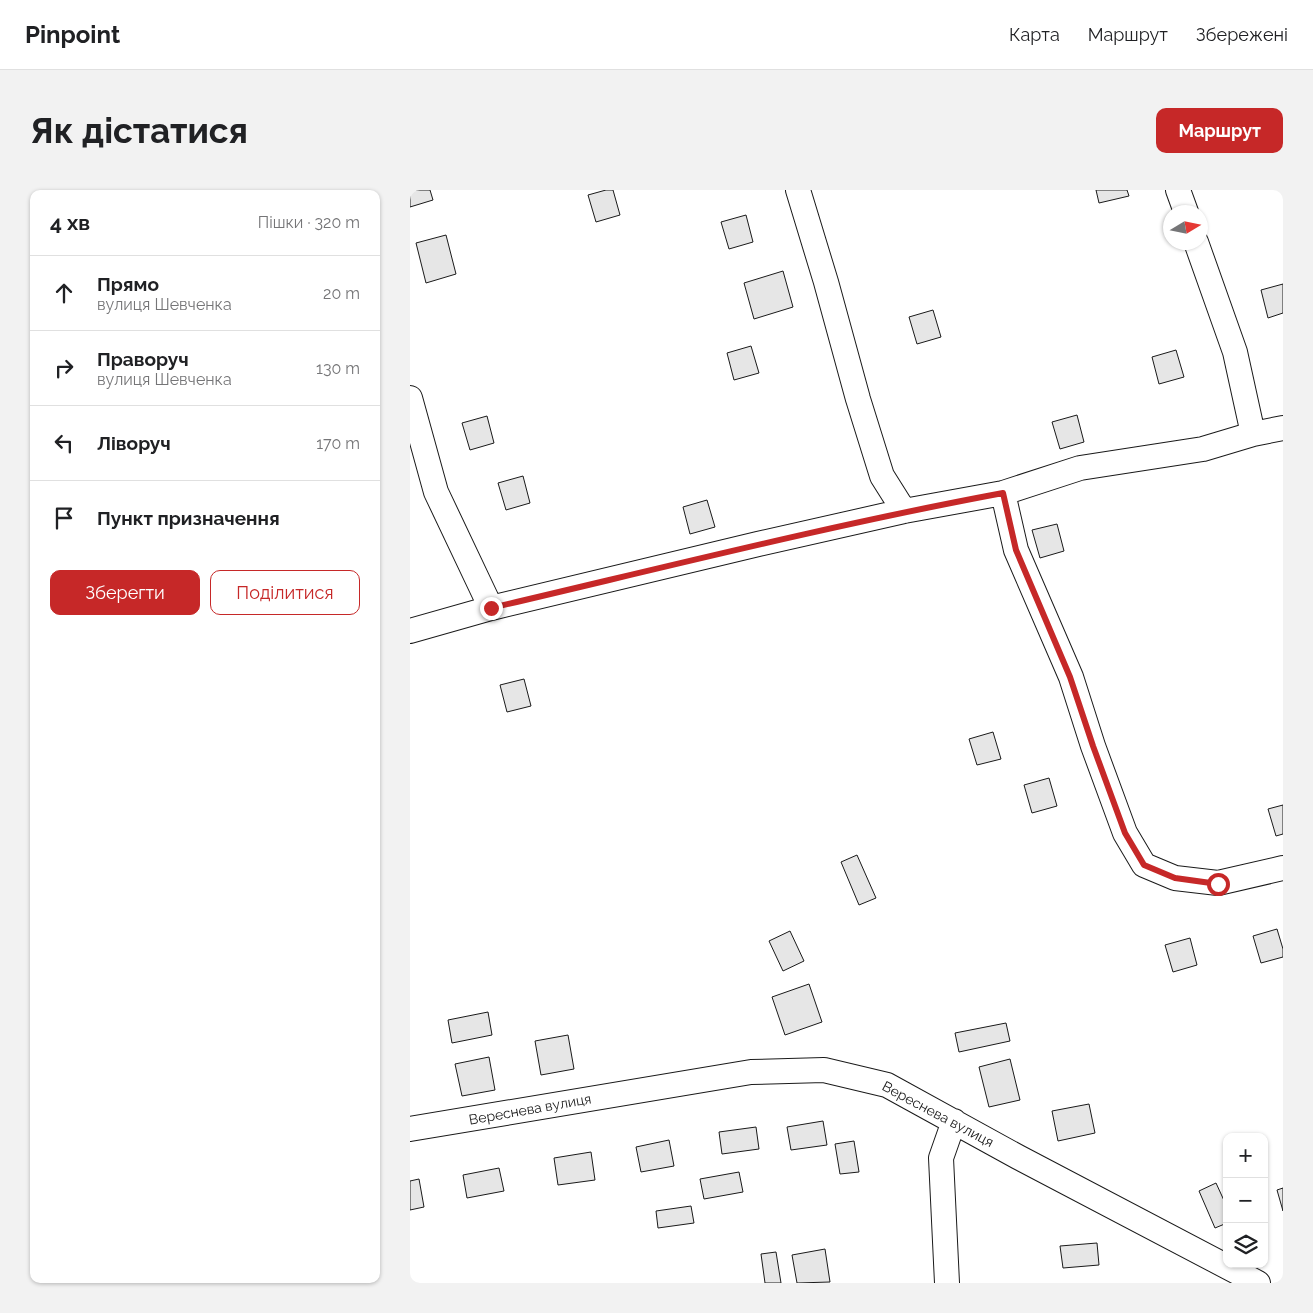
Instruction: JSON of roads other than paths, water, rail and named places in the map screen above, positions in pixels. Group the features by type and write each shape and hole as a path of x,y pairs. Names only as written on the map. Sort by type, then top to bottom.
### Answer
{"street":[{"path":"798,190 882,476 904,511"},
{"path":"1178,190 1183,205"},
{"path":"1199,250 1235,352 1253,434"},
{"path":"410,398 436,492 491,608"},
{"path":"410,631 491,608 758,544 904,511 1003,493 1080,468 1203,449 1253,434 1283,428"},
{"path":"1003,493 1016,550 1070,677 1125,833 1144,865 1175,878 1218,884 1283,868"},
{"name":"Вереснева вулиця","path":"410,1129 751,1072 824,1070 887,1085 1018,1157 1258,1283"},
{"path":"947,1283 941,1158 954,1121"}]}
